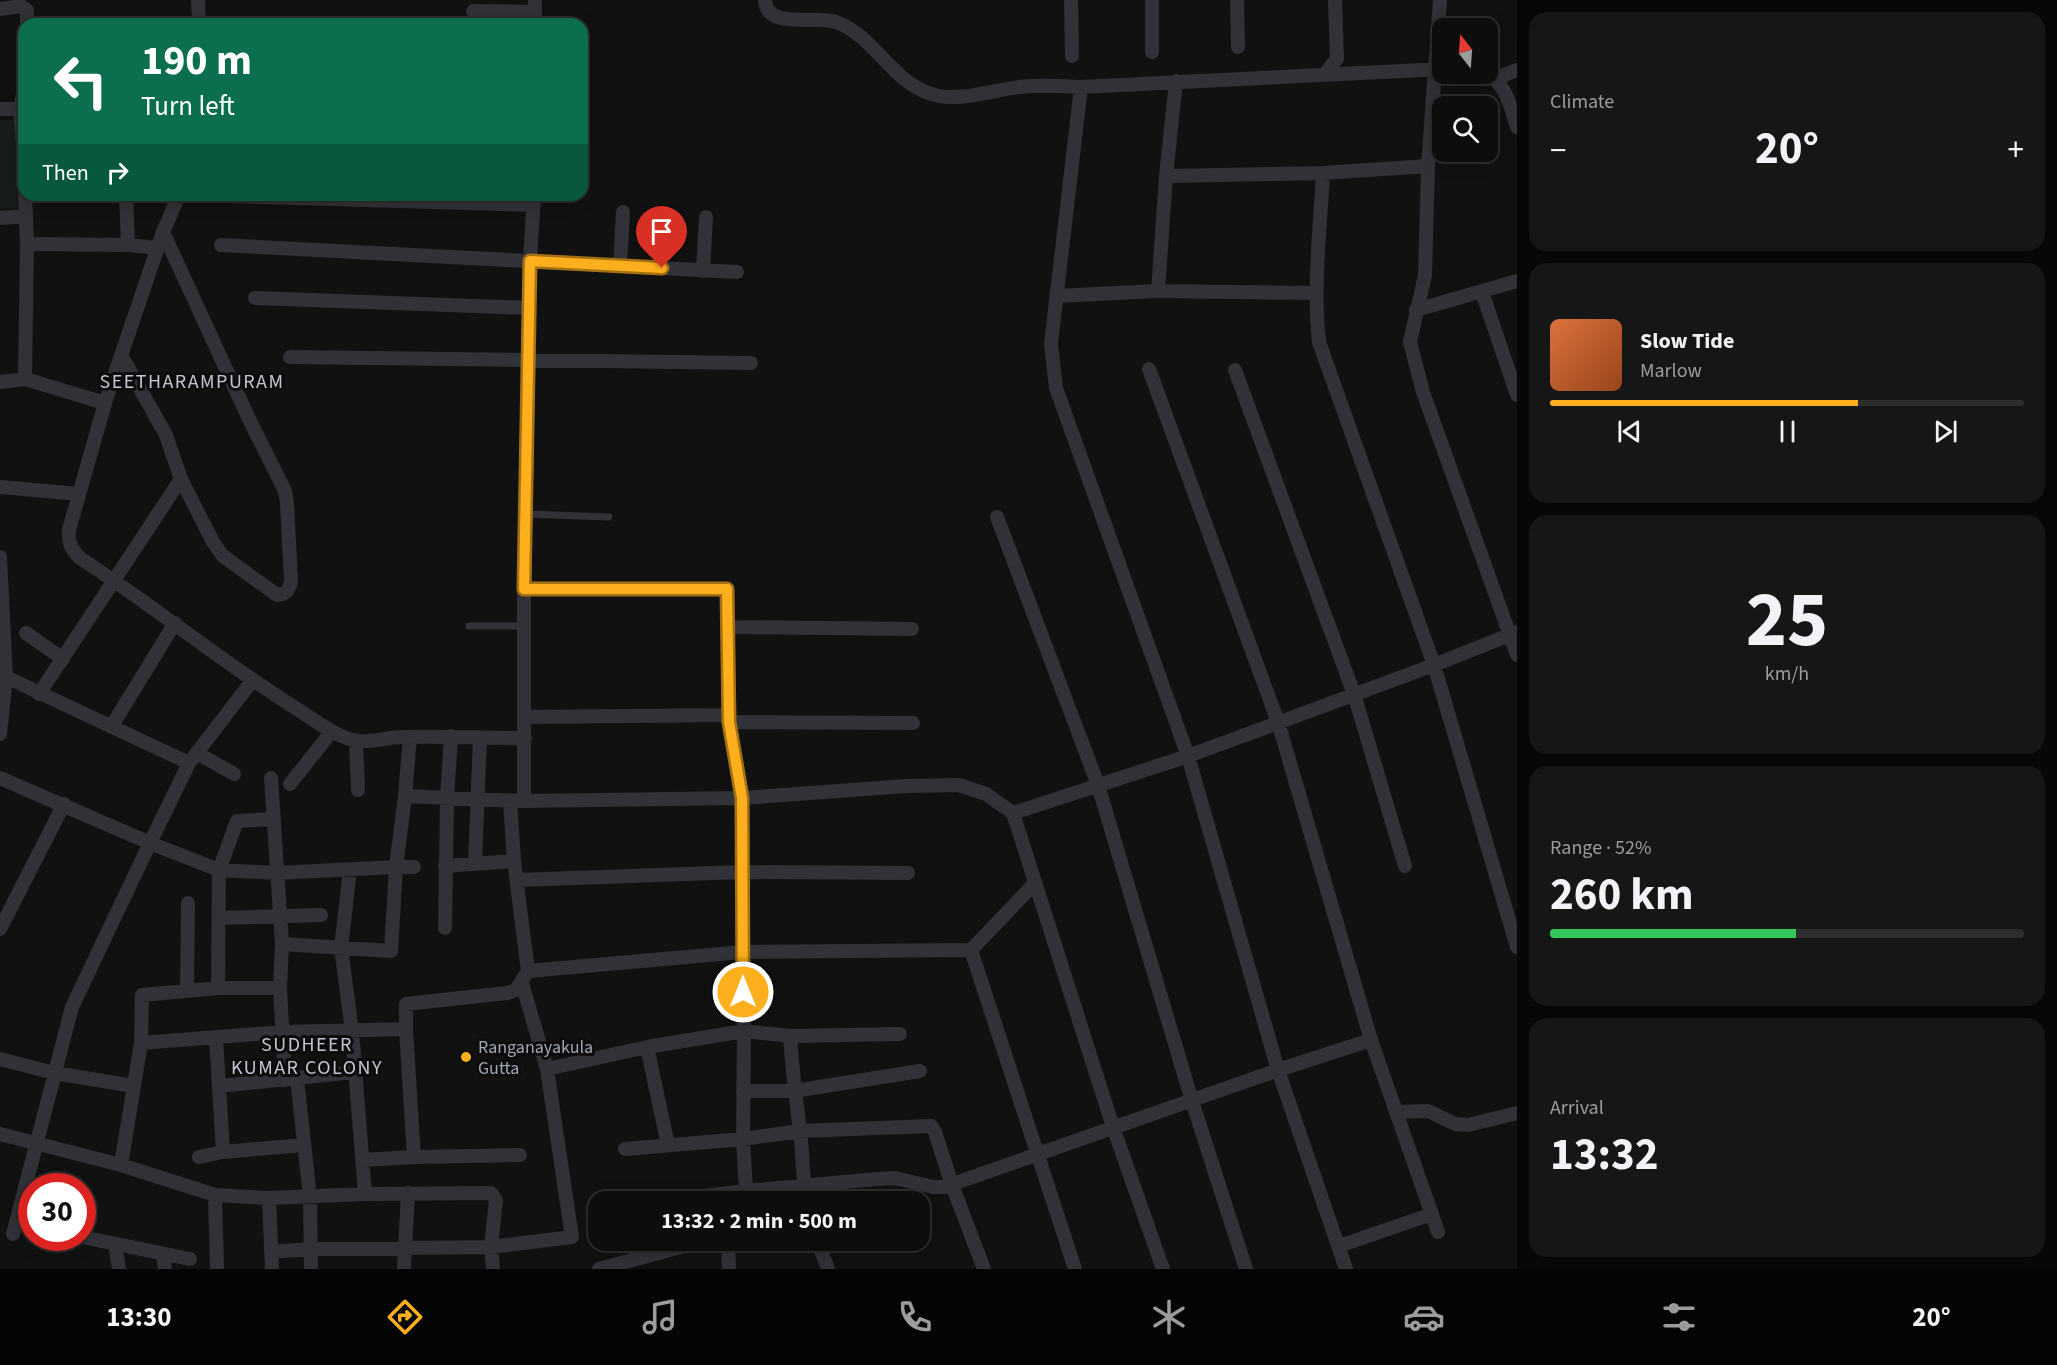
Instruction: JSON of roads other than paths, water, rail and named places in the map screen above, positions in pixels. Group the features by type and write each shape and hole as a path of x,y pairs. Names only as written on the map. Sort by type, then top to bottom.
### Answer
{"street":[{"path":"198,0 199,18"},
{"path":"765,0 768,11 773,17 780,19 820,18 852,29 918,90 942,96 1029,86 1081,87 1432,69"},
{"path":"1071,0 1072,56"},
{"path":"1152,0 1152,52"},
{"path":"1237,0 1238,47"},
{"path":"1324,75 1337,59 1335,0"},
{"path":"1439,18 1440,0"},
{"path":"0,9 26,5"},
{"path":"473,11 535,12"},
{"path":"1498,74 1517,70"},
{"path":"1158,291 1166,176 1176,81"},
{"path":"1436,84 1428,166 1425,275 1410,342 1415,364 1514,634 1517,655"},
{"path":"1497,84 1507,96 1517,127"},
{"path":"1081,87 1051,344 1056,388 1188,756 1278,1070 1347,1269"},
{"path":"0,109 18,110"},
{"path":"1166,176 1323,173 1428,166"},
{"path":"1323,173 1317,318 1324,359 1434,665 1513,913 1517,947"},
{"path":"25,201 27,244 25,379"},
{"path":"126,201 128,245"},
{"path":"176,201 162,232 105,403 69,530 68,542 72,550 252,681 332,731 356,741 451,736 525,738"},
{"path":"524,801 525,514 530,261 534,201"},
{"path":"620,266 623,212"},
{"path":"0,218 25,216"},
{"path":"703,271 706,217"},
{"path":"121,355 166,435 182,479 213,542 223,556 277,595 284,594 288,591 291,582 285,491 162,232"},
{"path":"27,244 128,245 157,248"},
{"path":"221,245 736,272"},
{"path":"1416,310 1517,281"},
{"path":"1056,296 1158,291 1317,293"},
{"path":"1482,292 1517,395"},
{"path":"255,298 529,308"},
{"path":"290,357 529,358 751,363"},
{"path":"1149,369 1278,722 1371,1041 1438,1233"},
{"path":"1235,370 1354,694 1405,866"},
{"path":"0,382 25,379 105,403"},
{"path":"39,694 182,479"},
{"path":"0,487 79,494"},
{"path":"997,517 1098,785 1192,1101 1246,1269"},
{"path":"0,557 6,678 0,734"},
{"path":"524,589 727,589 729,719 742,798 743,1138 747,1191"},
{"path":"111,727 175,623"},
{"path":"728,627 912,629"},
{"path":"26,633 63,659"},
{"path":"1013,813 1188,756 1514,634"},
{"path":"6,678 111,727 234,774"},
{"path":"28,1173 72,1006 193,758 252,681"},
{"path":"525,717 913,723"},
{"path":"290,784 332,731"},
{"path":"445,928 447,799 451,736"},
{"path":"282,944 391,951 396,867 410,737"},
{"path":"475,863 480,738"},
{"path":"356,741 358,790"},
{"path":"0,778 150,843 219,870 276,873 414,867"},
{"path":"271,778 282,944 280,988 283,1032 310,1197 311,1269"},
{"path":"405,796 510,801 742,798 907,786 959,785 986,794 1013,813 1113,1127 1163,1269"},
{"path":"271,1252 309,1249 491,1246 572,1237 547,1069 525,977 510,801"},
{"path":"1,924 64,804"},
{"path":"218,988 219,870 237,821 273,819"},
{"path":"445,866 514,861"},
{"path":"350,870 341,948 352,1031 365,1194"},
{"path":"517,880 743,872 908,873"},
{"path":"414,1157 406,1004 507,993 516,990 525,977 743,952 971,950 1035,883"},
{"path":"187,991 188,903"},
{"path":"219,918 321,915"},
{"path":"971,950 1075,1269"},
{"path":"121,1165 141,1043 142,995 218,988 280,988"},
{"path":"141,1043 283,1032 406,1029"},
{"path":"547,1069 647,1047 744,1031 790,1036 900,1034"},
{"path":"790,1036 805,1191"},
{"path":"216,1038 223,1152"},
{"path":"779,1191 895,1178 933,1187 952,1185 1278,1070 1371,1041"},
{"path":"647,1047 668,1145"},
{"path":"0,1059 54,1073 134,1086"},
{"path":"743,1091 794,1090 920,1071"},
{"path":"219,1086 355,1072"},
{"path":"1396,1112 1428,1111 1455,1124 1468,1125 1517,1113"},
{"path":"625,1149 800,1131 931,1126 936,1132 952,1185 984,1269"},
{"path":"0,1134 121,1165 215,1195 268,1198 408,1193 490,1193 496,1200 491,1246 493,1269"},
{"path":"198,1156 303,1145"},
{"path":"362,1160 520,1155"},
{"path":"404,1269 408,1193"},
{"path":"215,1195 217,1269"},
{"path":"268,1198 272,1269"},
{"path":"1339,1246 1432,1214"},
{"path":"18,1215 15,1228 18,1228"},
{"path":"96,1240 190,1259"},
{"path":"115,1244 119,1269"},
{"path":"599,1269 642,1264 678,1251"},
{"path":"728,1251 729,1269"},
{"path":"821,1251 828,1269"},
{"path":"163,1254 165,1269"}],"lane":[{"path":"525,514 609,517"},
{"path":"469,626 524,626"}],"place":[{"name":"Ranganayakula Gutta","path":"466,1057"}],"district":[{"name":"SEETHARAMPURAM","path":"192,382"},
{"name":"SUDHEER KUMAR COLONY","path":"307,1056"}]}
